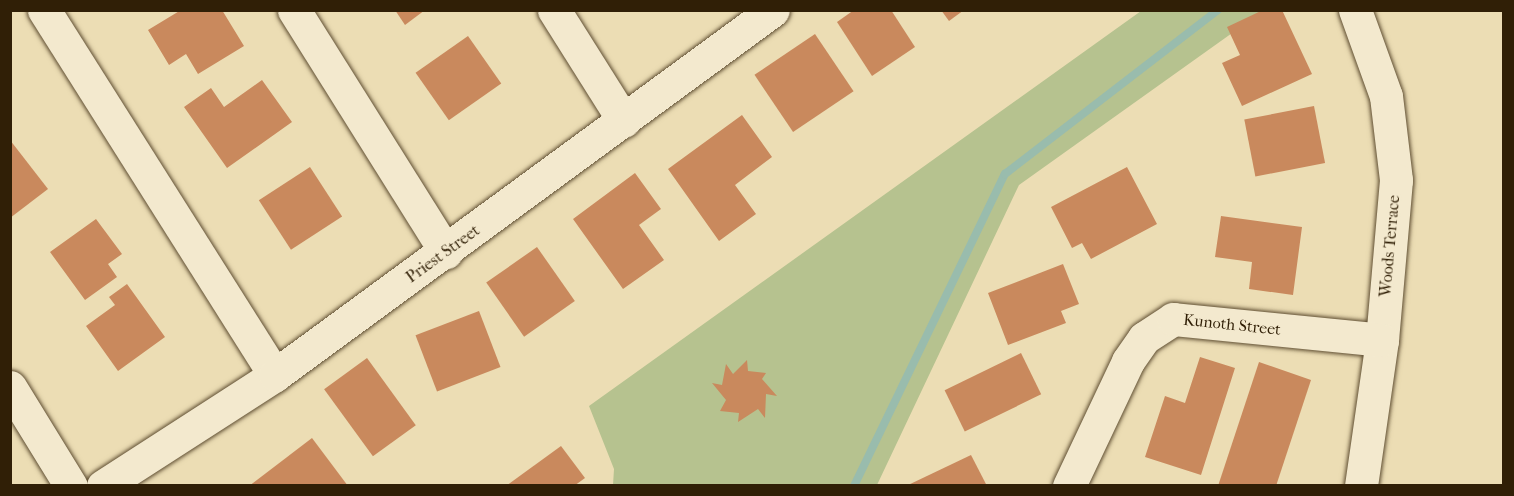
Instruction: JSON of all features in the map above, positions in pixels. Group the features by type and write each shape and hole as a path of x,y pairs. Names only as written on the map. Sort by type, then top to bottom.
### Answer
{"street":[{"path":"44,10 275,375"},
{"path":"294,10 446,252"},
{"path":"554,10 624,121"},
{"name":"Priest Street","path":"103,486 275,375 446,252 773,10"},
{"name":"Woods Terrace","path":"1355,10 1386,96 1396,180 1382,340 1361,486"},
{"name":"Kunoth Street","path":"1069,486 1128,361 1144,338 1173,319 1382,340"},
{"path":"10,387 71,486"}],"green space":[{"path":"1141,11 1263,11 1019,185 877,485 613,485 614,469 589,406"}],"building":[{"path":"181,10 222,10 244,46 198,74 186,54 169,65 148,30"},
{"path":"395,10 425,10 405,25"},
{"path":"854,10 891,10 915,47 872,76 837,22"},
{"path":"941,10 964,10 949,21"},
{"path":"1263,10 1282,10 1312,74 1242,106 1222,63 1240,55 1227,27"},
{"path":"815,34 854,91 793,132 754,75"},
{"path":"468,36 501,84 449,120 416,73"},
{"path":"262,80 292,122 227,168 184,107 211,88 224,107"},
{"path":"1314,106 1325,163 1255,176 1244,120"},
{"path":"742,115 772,157 735,185 756,214 719,241 668,169"},
{"path":"10,140 48,189 10,218"},
{"path":"310,167 342,216 291,250 259,200"},
{"path":"1127,167 1157,224 1091,259 1082,243 1072,248 1051,207"},
{"path":"635,173 661,209 639,225 664,260 623,289 573,219"},
{"path":"1221,216 1302,227 1293,295 1249,289 1252,262 1215,257"},
{"path":"96,219 122,254 108,264 117,277 85,300 50,252"},
{"path":"537,247 575,301 524,337 486,283"},
{"path":"1063,264 1079,304 1061,311 1066,323 1008,345 988,293"},
{"path":"127,284 165,337 118,371 86,326 115,305 109,297"},
{"path":"479,311 501,367 437,391 416,335"},
{"path":"1021,353 1041,394 965,432 945,390"},
{"path":"1200,357 1235,368 1201,475 1145,457 1165,396 1185,403"},
{"path":"367,358 416,425 373,456 324,389"},
{"path":"747,360 748,371 766,373 762,379 777,396 766,394 765,418 758,409 738,422 739,413 720,411 726,400 712,383 722,385 726,364 733,374"},
{"path":"1259,362 1311,380 1276,486 1218,486"},
{"path":"312,438 348,486 249,486"},
{"path":"561,446 585,478 574,486 506,486"},
{"path":"971,455 987,486 906,486"}],"waterway":[{"path":"854,486 1005,174 1218,10"}]}
